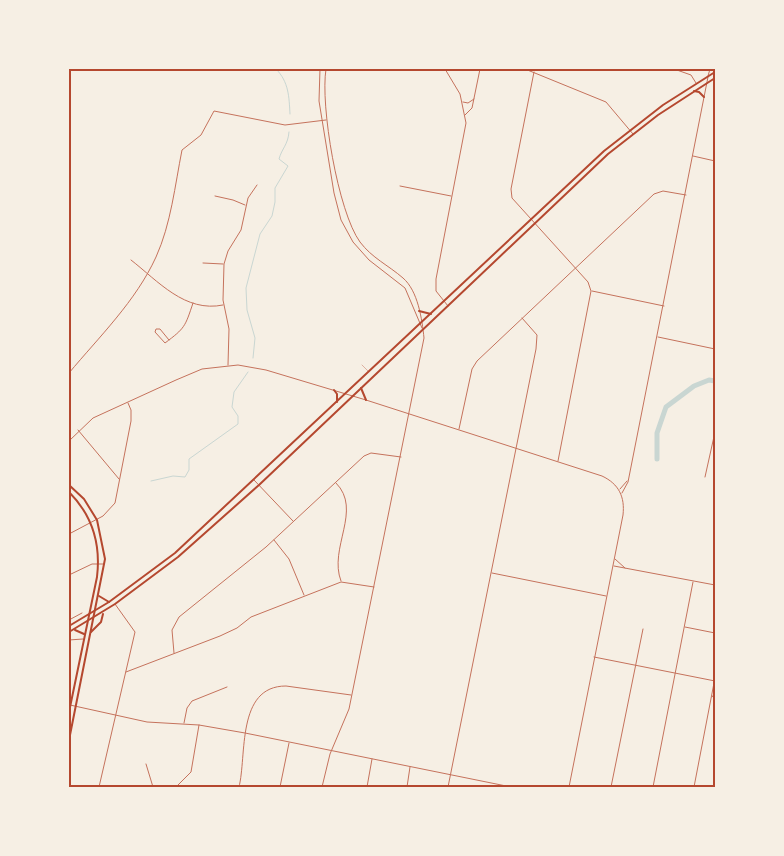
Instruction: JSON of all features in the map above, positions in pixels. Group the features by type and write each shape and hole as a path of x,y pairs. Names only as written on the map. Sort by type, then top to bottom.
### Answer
{"main road":[{"path":"69,626 144,578 210,522 530,220 630,130 663,105 715,72"},
{"path":"69,632 88,622 147,582 214,526 534,224 633,134 666,109 715,78"},
{"path":"694,91 701,93 704,97"},
{"path":"663,105 666,109"},
{"path":"419,310 431,314"},
{"path":"387,354 391,359"},
{"path":"362,387 362,395 366,400"},
{"path":"334,390 337,396 337,403"},
{"path":"308,430 312,434"},
{"path":"273,463 277,467"},
{"path":"69,485 84,498 96,520 102,540 104,564 69,740"},
{"path":"69,492 82,506 92,523 98,544 99,564 69,712"},
{"path":"210,522 214,526"},
{"path":"144,578 147,582"},
{"path":"99,596 109,602"},
{"path":"91,632 102,620 103,612"},
{"path":"73,630 79,630 84,634"},
{"path":"80,661 85,662"}],"street":[{"path":"320,69 319,95 336,202 347,232 369,260 401,283 407,292 423,329"},
{"path":"322,787 332,750 346,717 352,695 424,341 423,322 410,288 404,280 378,261 364,247 352,229 340,198 324,87 326,69"},
{"path":"446,69 457,87 463,102 465,115 465,129 436,279 436,291 448,306"},
{"path":"465,115 471,110 480,69"},
{"path":"525,69 600,99 610,107 633,134"},
{"path":"674,69 690,75 697,84"},
{"path":"622,494 627,486 658,337 710,69"},
{"path":"534,72 511,189 513,200 588,282 591,291 558,461"},
{"path":"463,102 474,99"},
{"path":"69,373 128,302 148,273 160,248 183,148 201,135 214,111 285,124 328,120"},
{"path":"693,156 715,161"},
{"path":"228,365 229,329 223,305 224,264 228,251 242,225 246,206 256,185"},
{"path":"400,186 452,196"},
{"path":"459,430 474,365 654,194 663,191 686,195"},
{"path":"215,196 233,200 246,206"},
{"path":"347,232 352,229"},
{"path":"131,260 165,290 210,308 223,305"},
{"path":"203,263 224,264"},
{"path":"401,283 404,280"},
{"path":"591,291 664,306"},
{"path":"169,340 160,329 156,329 155,332 163,343 169,340 185,327 193,302"},
{"path":"448,787 537,340 535,332 522,318"},
{"path":"658,337 715,349"},
{"path":"69,441 78,430 97,416 202,369 228,365 259,368 334,390 558,461 602,476 612,482 622,494 624,510 569,787"},
{"path":"69,534 92,523 108,512 115,504 131,421 128,402"},
{"path":"78,430 120,480"},
{"path":"705,477 715,432"},
{"path":"174,653 172,630 175,621 274,540 367,454 387,454 401,457"},
{"path":"620,490 628,478"},
{"path":"254,480 293,522"},
{"path":"335,482 343,491 348,502 336,564 342,582"},
{"path":"274,540 289,559 305,596"},
{"path":"615,558 625,568"},
{"path":"69,576 92,564 104,564"},
{"path":"613,566 715,585"},
{"path":"491,573 606,596"},
{"path":"653,787 693,581"},
{"path":"126,672 220,636 237,628 251,617 342,582 374,587"},
{"path":"99,787 134,632 115,604"},
{"path":"69,620 82,613"},
{"path":"684,627 715,633"},
{"path":"611,787 642,628"},
{"path":"69,640 83,639"},
{"path":"594,657 715,681 694,787"},
{"path":"239,787 245,733 253,707 265,692 276,687 286,686 352,695"},
{"path":"184,723 186,708 192,701 200,696 226,687"},
{"path":"712,698 715,693"},
{"path":"70,704 147,722 184,723 245,733 511,787"},
{"path":"176,787 191,772 199,725"},
{"path":"280,787 289,742"},
{"path":"367,787 372,759"},
{"path":"146,764 153,787"},
{"path":"407,787 410,767"}],"lane":[{"path":"362,364 369,372"}],"waterway":[{"path":"276,69 286,84 290,114"},
{"path":"253,358 255,338 247,310 246,288 260,234 272,216 275,188 288,166 279,159 289,132"},
{"path":"151,481 173,476 185,477 189,470 189,459 238,424 238,416 232,407 234,392 248,372"},
{"path":"657,459 657,433 666,407 694,386 709,380 715,381"}]}
